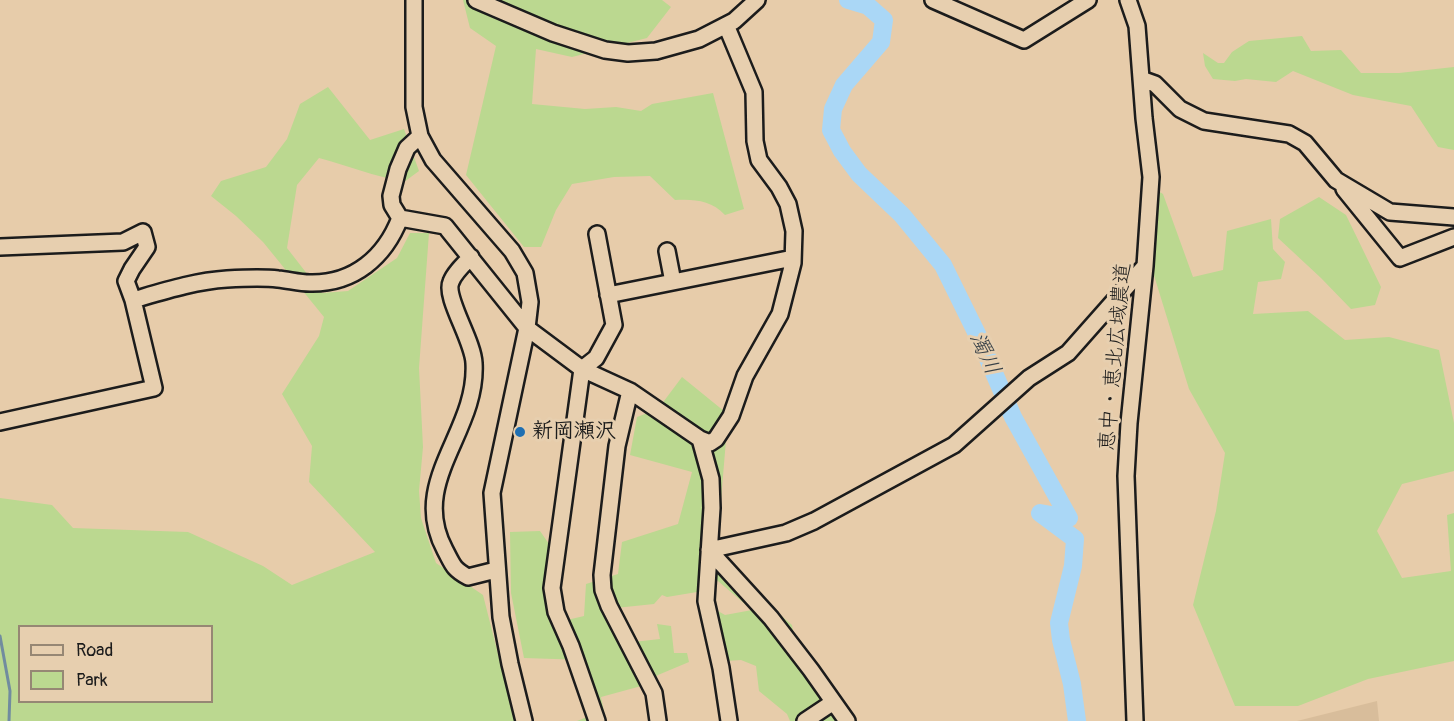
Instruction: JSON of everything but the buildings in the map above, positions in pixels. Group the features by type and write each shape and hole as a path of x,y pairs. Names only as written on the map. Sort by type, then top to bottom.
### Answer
{"street":[{"path":"414,0 414,107 420,136 433,160 512,251 525,273 530,302 527,328 492,493 501,616 524,721"},
{"path":"476,0 553,33 605,50 628,53 656,51 699,39 734,21 753,2"},
{"path":"933,0 1024,40 1088,0"},
{"name":"恵中・恵北広域農道","path":"1128,0 1137,26 1151,177 1126,476 1135,721"},
{"path":"420,136 407,148 398,169 391,196 392,205 400,218 445,226 527,328 582,369 630,391 700,439 710,443 716,439 730,416 745,376 780,314 787,293 793,258 794,231 788,204 779,187 759,160 755,141 754,92 726,25"},
{"path":"1141,79 1155,84 1180,109 1204,121 1289,134 1305,143 1400,258 1454,237"},
{"path":"1336,180 1390,212 1454,217"},
{"path":"133,300 181,286 225,279 276,279 309,283 346,277 360,271 382,251 400,218"},
{"path":"0,247 123,242 143,232 147,247 126,280 154,388 0,422"},
{"path":"597,234 614,326 596,358 582,369 552,588 556,612 571,646 597,721"},
{"path":"667,251 673,282"},
{"path":"471,257 452,279 449,287 456,314 462,321 471,345 475,364 467,413 440,473 433,510 441,542 456,571 468,577 496,570"},
{"path":"608,295 793,258"},
{"path":"710,550 786,533 814,522 954,445 1029,378 1068,353 1145,266"},
{"path":"630,391 617,446 602,575 603,590 654,693 658,721"},
{"path":"700,439 711,479 712,508 706,601 721,668 729,721"},
{"path":"710,550 771,618 847,721"},
{"path":"805,721 832,703"}],"shaded area":[{"path":"1377,701 1379,721 1297,721"}],"green space":[{"path":"463,0 662,0 671,7 647,38 572,57 536,49 532,104 585,109 616,107 641,111 652,104 713,93 744,209 725,215 708,203 675,200 650,176 614,177 572,184 556,210 541,247 524,247 466,175 496,46 470,28"},
{"path":"1302,36 1311,51 1341,50 1361,73 1399,73 1454,67 1454,150 1438,147 1411,106 1353,95 1293,71 1276,82 1246,79 1235,81 1213,79 1205,66 1203,53 1218,63 1224,63 1232,52 1249,41"},
{"path":"328,87 370,140 404,129 419,171 404,182 319,158 297,185 287,248 322,293 348,291 397,258 410,233 429,233 419,368 423,447 419,491 421,518 436,563 483,595 515,721 0,721 0,498 52,505 73,528 188,532 263,566 292,585 375,552 309,482 312,446 282,394 319,336 324,317 263,242 211,196 221,181 266,167 287,139 300,104"},
{"path":"1153,188 1163,194 1193,277 1223,270 1227,231 1271,219 1273,249 1285,262 1281,279 1258,282 1253,314 1308,311 1345,340 1389,337 1439,350 1454,423 1454,471 1402,484 1377,531 1402,578 1451,571 1447,515 1454,513 1454,661 1368,679 1298,706 1235,706 1193,605 1216,511 1225,453 1189,389 1152,269"},
{"path":"1319,197 1346,215 1381,287 1375,305 1351,309 1278,238 1280,219"},
{"path":"682,377 735,420 726,440 716,560 792,625 794,637 851,721 790,721 787,714 759,691 756,666 741,660 726,661 705,636 714,619 709,606 725,615 752,610 705,570 699,576 699,582 705,589 703,591 667,597 662,595 654,604 606,609 624,643 660,639 657,624 671,626 674,653 687,653 689,662 658,675 645,685 601,697 606,721 577,721 587,717 585,660 524,658 511,593 510,532 540,531 549,544 550,624 584,616 586,584 618,574 622,542 678,524 692,472 630,455 637,417 658,409"}],"waterway":[{"name":"濁川","path":"848,0 868,6 884,20 881,42 844,85 833,109 831,130 842,151 859,174 902,215 943,265 979,338 1013,417 1069,518 1040,513 1075,539 1073,566 1059,623 1077,721"},
{"path":"0,636 10,691 9,721"}],"place":[{"name":"新岡瀬沢","path":"520,432"}]}
